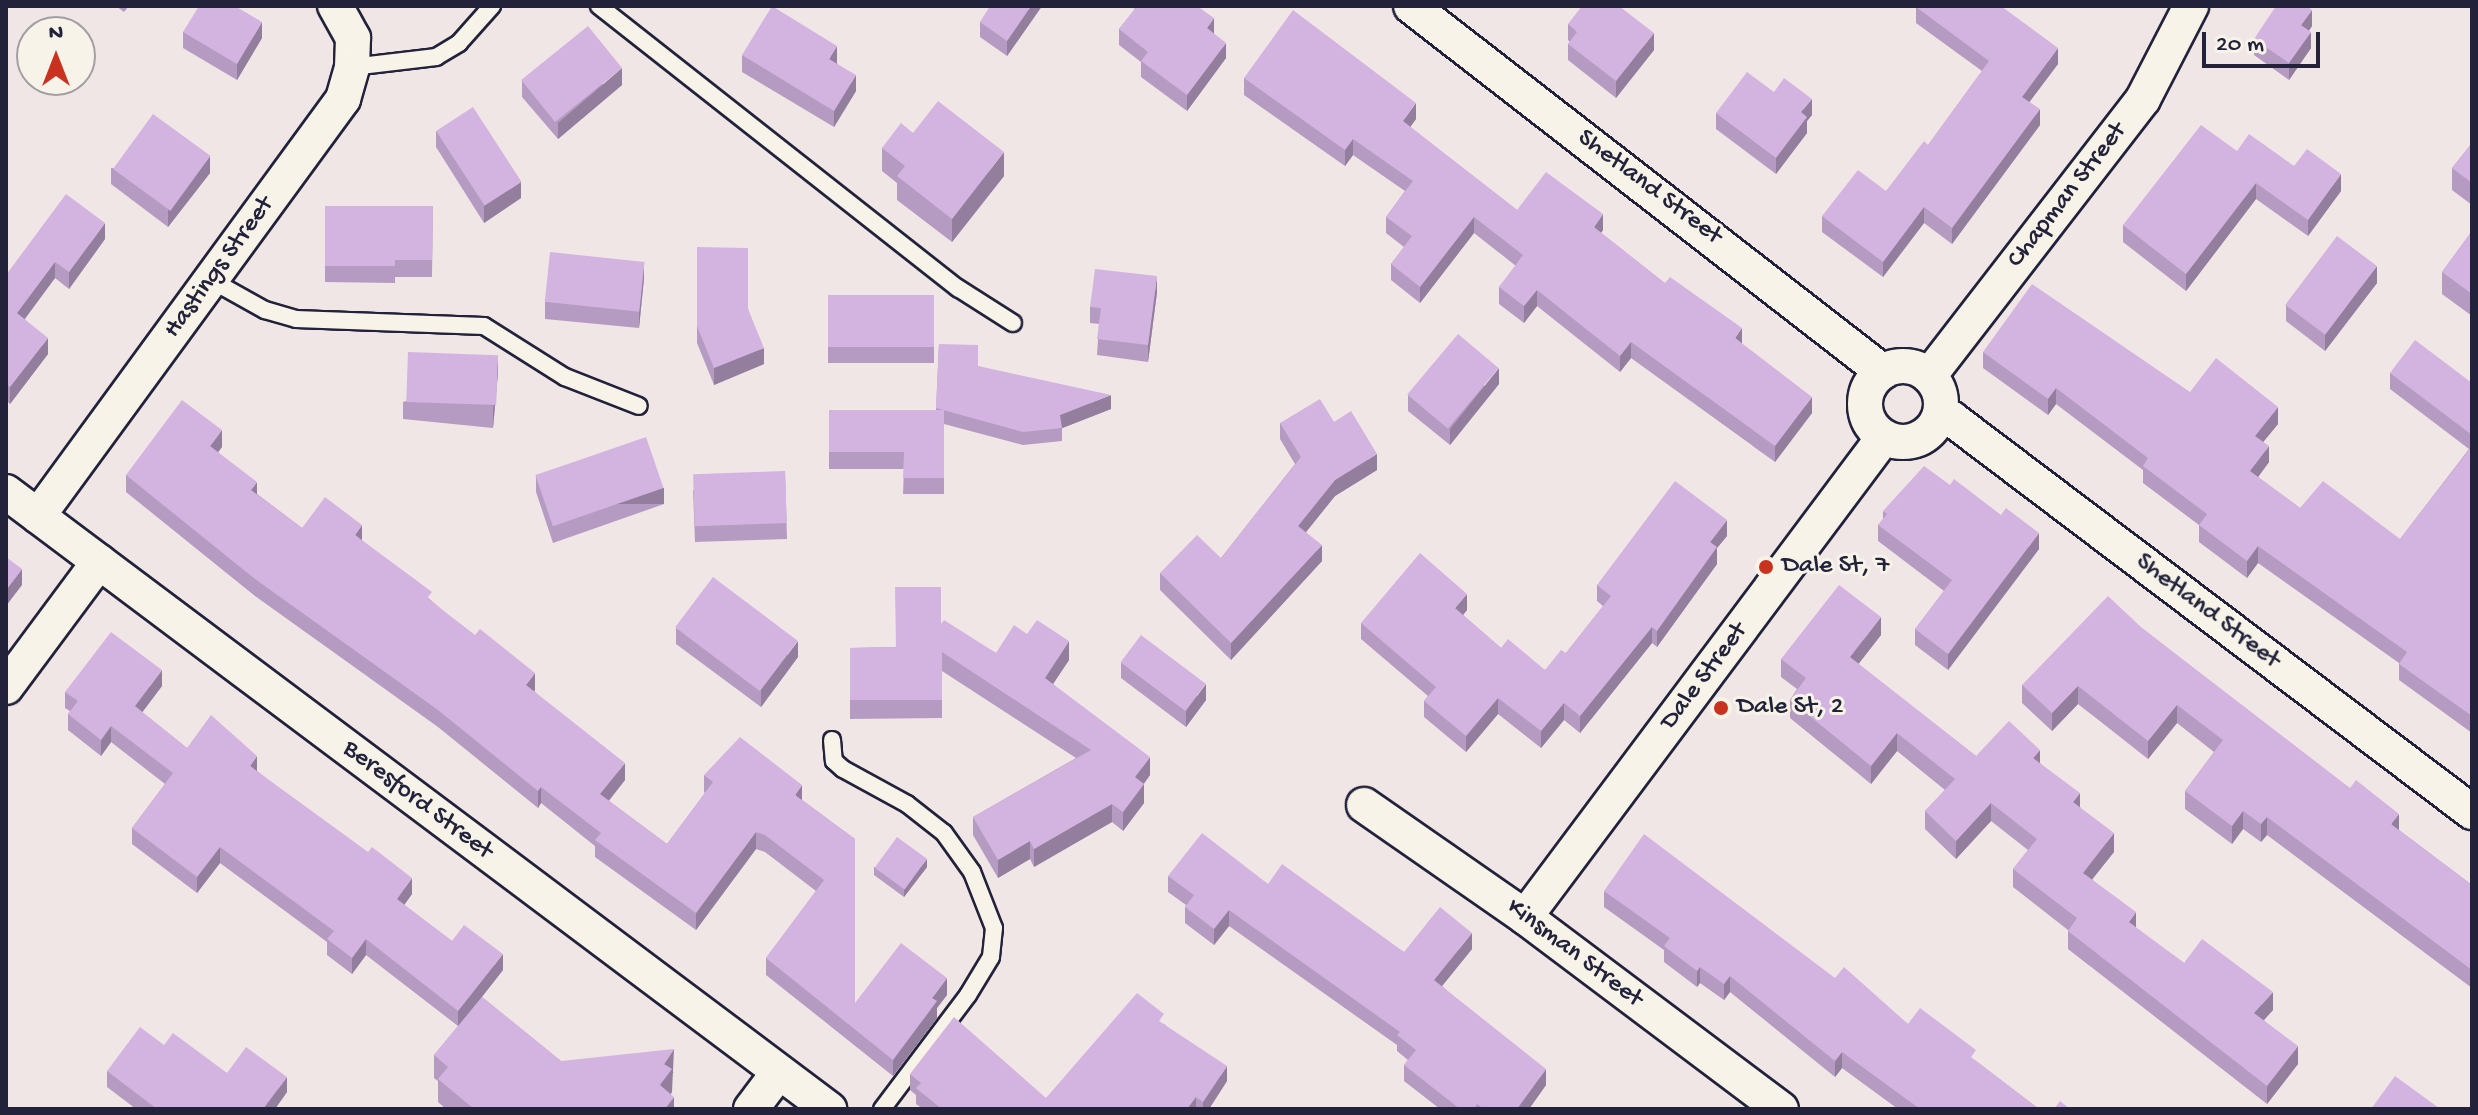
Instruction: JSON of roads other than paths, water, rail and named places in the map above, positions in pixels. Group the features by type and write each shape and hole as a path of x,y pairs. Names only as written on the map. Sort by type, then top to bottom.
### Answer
{"street":[{"name":"Hastings Street","path":"38,516 343,99 352,67 353,38 335,6"},
{"name":"Shetland Street","path":"1411,6 1883,372"},
{"name":"Chapman Street","path":"1929,376 2143,99 2191,6"},
{"path":"1907,366 1929,376 1940,394 1940,415 1917,439 1884,437 1874,429 1865,405 1873,381 1883,372 1907,366"},
{"name":"Shetland Street","path":"1940,415 1952,419 2472,812"},
{"name":"Dale Street","path":"1525,917 1884,437"},
{"name":"Beresford Street","path":"6,492 829,1109"},
{"path":"6,687 99,562"},
{"name":"Kinsman Street","path":"1364,805 1525,917 1781,1109"},
{"path":"751,1109 779,1072"}],"lane":[{"path":"352,67 436,57 459,43 492,6"},
{"path":"599,6 958,288 1013,323"},
{"path":"211,280 265,310 296,319 484,326 565,377 639,406"},
{"path":"832,740 834,761 843,769 907,804 944,833 972,872 994,928 991,957 968,995 882,1109"}],"place":[{"name":"Dale St, 7","path":"1766,567"},
{"name":"Dale St, 2","path":"1721,708"}]}
